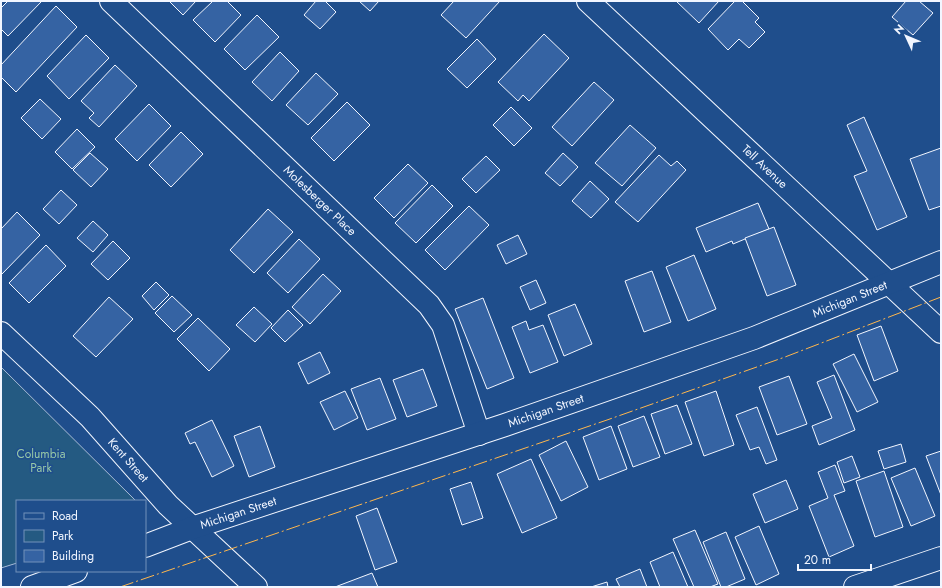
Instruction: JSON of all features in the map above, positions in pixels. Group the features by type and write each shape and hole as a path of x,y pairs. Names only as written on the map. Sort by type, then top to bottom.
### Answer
{"street":[{"name":"Molesberger Place","path":"111,1 429,305 443,325 479,434"},
{"name":"Tell Avenue","path":"588,1 941,332"},
{"name":"Michigan Street","path":"146,546 192,528 479,434 754,338 941,262"},
{"name":"Kent Street","path":"1,333 90,417 168,505 256,587"},
{"path":"855,587 941,558"},
{"path":"32,587 73,572"}],"green space":[{"name":"Columbia Park","path":"1,367 135,500 16,500 16,563 1,568"}],"building":[{"path":"8,1 42,1 8,36 1,29 1,8"},
{"path":"169,1 196,1 183,15"},
{"path":"213,1 227,1 241,15 215,42 193,20"},
{"path":"316,1 325,1 336,12 320,29 304,15"},
{"path":"359,1 379,1 370,11"},
{"path":"454,1 500,1 466,38 441,15"},
{"path":"676,1 719,1 699,23"},
{"path":"735,1 742,1 759,18 755,22 765,32 749,48 739,39 728,50 708,29"},
{"path":"906,1 919,1 933,13 913,35 892,17"},
{"path":"56,6 77,27 16,92 1,77 1,65"},
{"path":"257,15 279,37 245,70 224,49"},
{"path":"544,34 569,58 529,101 523,95 518,101 498,82"},
{"path":"86,35 109,58 69,99 47,76"},
{"path":"477,39 496,59 467,88 447,69"},
{"path":"280,52 299,71 272,101 252,82"},
{"path":"115,65 137,86 99,127 89,118 94,113 81,101"},
{"path":"316,73 338,94 308,125 286,105"},
{"path":"594,82 614,100 572,146 552,127"},
{"path":"40,99 61,119 42,139 21,118"},
{"path":"347,102 370,125 334,161 311,138"},
{"path":"149,104 171,126 137,161 115,139"},
{"path":"511,107 532,128 514,146 493,125"},
{"path":"864,117 907,217 877,230 854,176 867,171 847,125"},
{"path":"630,125 656,148 622,186 595,163"},
{"path":"77,129 95,147 72,169 55,152"},
{"path":"181,132 203,154 171,187 149,165"},
{"path":"941,148 941,206 929,210 910,159"},
{"path":"90,153 108,169 91,187 73,170"},
{"path":"563,153 578,167 560,186 545,173"},
{"path":"659,155 671,166 677,161 686,170 638,222 615,202"},
{"path":"486,156 500,170 476,193 462,179"},
{"path":"408,164 428,183 394,218 374,198"},
{"path":"590,181 609,199 591,218 572,201"},
{"path":"432,185 453,206 416,243 395,223"},
{"path":"61,190 77,205 59,224 43,209"},
{"path":"758,203 769,229 733,244 732,241 706,252 696,228"},
{"path":"469,206 489,225 445,270 425,250"},
{"path":"268,209 293,232 254,273 230,250"},
{"path":"17,212 40,235 1,275 1,229"},
{"path":"93,221 108,235 93,252 77,238"},
{"path":"774,227 796,285 767,296 745,238"},
{"path":"518,235 527,254 506,264 497,245"},
{"path":"299,239 320,259 288,293 267,273"},
{"path":"113,241 130,258 108,280 91,264"},
{"path":"46,245 66,266 29,303 9,283"},
{"path":"694,255 716,309 688,321 666,267"},
{"path":"652,271 671,322 644,332 625,281"},
{"path":"323,274 341,291 310,324 292,307"},
{"path":"536,280 546,303 530,310 520,287"},
{"path":"156,282 169,295 154,310 142,296"},
{"path":"172,296 192,315 174,332 155,313"},
{"path":"109,297 133,319 96,357 73,336"},
{"path":"483,298 514,378 487,389 455,309"},
{"path":"575,304 592,344 564,356 548,315"},
{"path":"254,307 272,324 255,342 236,325"},
{"path":"288,310 303,325 285,342 271,328"},
{"path":"198,318 230,349 209,371 177,339"},
{"path":"526,321 529,330 543,325 558,362 530,373 512,327"},
{"path":"881,326 898,371 874,381 857,335"},
{"path":"320,352 330,373 308,384 298,363"},
{"path":"854,354 878,402 857,412 833,364"},
{"path":"423,369 437,406 407,417 393,380"},
{"path":"834,375 855,430 819,445 812,426 832,418 817,382"},
{"path":"789,376 807,424 777,435 759,387"},
{"path":"380,378 396,419 367,430 351,389"},
{"path":"345,391 358,418 334,430 320,402"},
{"path":"716,391 734,445 704,456 685,402"},
{"path":"677,405 692,444 665,454 651,414"},
{"path":"757,407 777,460 766,464 759,447 750,450 736,415"},
{"path":"644,416 660,457 633,467 618,426"},
{"path":"212,420 234,466 212,477 195,442 190,444 185,433"},
{"path":"260,426 275,467 249,477 234,436"},
{"path":"611,426 627,469 599,480 583,437"},
{"path":"566,441 588,487 561,501 539,455"},
{"path":"901,444 906,462 884,469 878,451"},
{"path":"941,451 941,495 926,456"},
{"path":"852,456 860,477 844,483 837,462"},
{"path":"531,459 557,518 522,533 497,474"},
{"path":"835,465 845,491 834,495 854,546 829,557 809,506 828,498 818,472"},
{"path":"915,468 935,516 911,526 891,478"},
{"path":"884,471 903,527 875,537 856,481"},
{"path":"786,480 798,509 765,523 753,494"},
{"path":"471,482 483,518 462,525 450,489"},
{"path":"377,508 397,562 375,570 356,516"},
{"path":"759,526 779,574 756,585 735,537"},
{"path":"695,530 718,584 710,587 694,587 673,539"},
{"path":"726,532 745,579 726,587 721,587 703,542"},
{"path":"673,552 688,587 660,587 650,562"},
{"path":"640,569 647,587 620,587 616,579"},
{"path":"372,573 378,587 335,587"},
{"path":"607,582 608,587 591,587"}],"power":[{"path":"120,587 607,420 785,357 941,297"}]}
